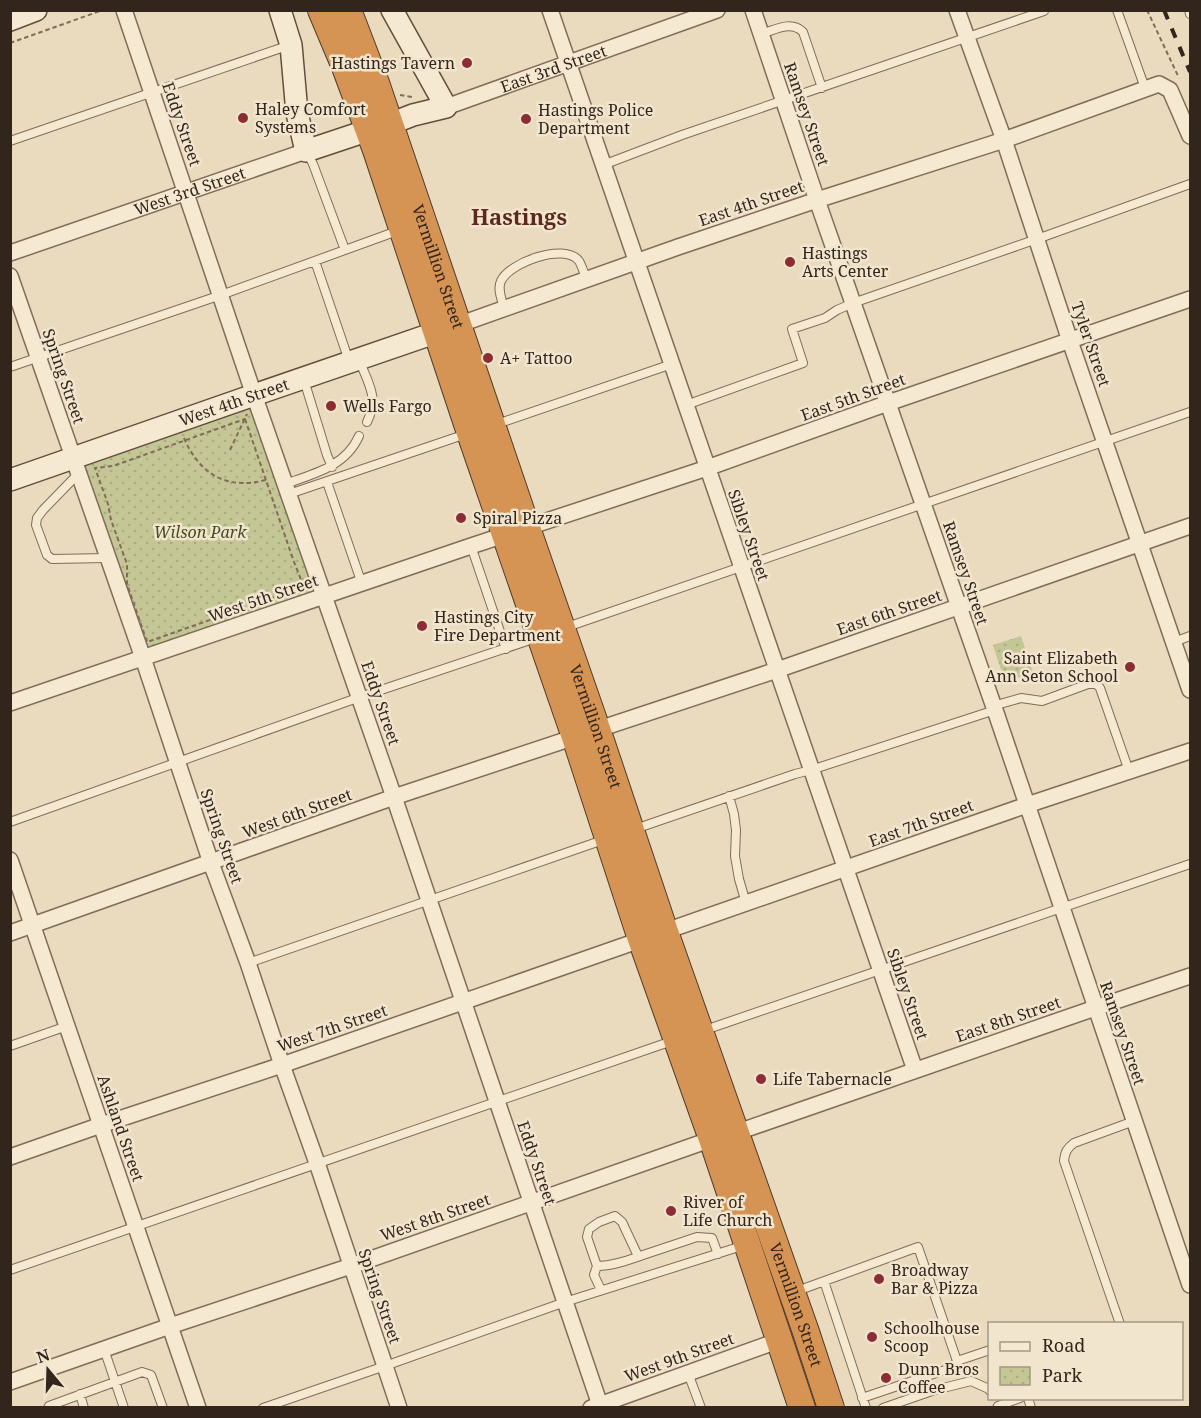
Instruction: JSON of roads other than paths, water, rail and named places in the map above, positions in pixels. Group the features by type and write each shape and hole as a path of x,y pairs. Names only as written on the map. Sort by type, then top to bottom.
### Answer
{"highway":[{"name":"Vermillion Street","path":"321,10 345,67 379,127 619,834 641,939 676,1040 724,1136 792,1293 831,1407"},
{"name":"Vermillion Street","path":"348,10 376,83 379,127 403,229 447,329"},
{"name":"Vermillion Street","path":"619,834 665,932 701,1032 747,1245 802,1407"}],"street":[{"path":"10,20 36,10"},
{"name":"Eddy Street","path":"124,10 221,295 251,404 285,484 360,698 565,1302 597,1406"},
{"path":"280,10 291,45 297,113 306,151"},
{"path":"392,10 446,107"},
{"name":"Sibley Street","path":"550,10 915,1070"},
{"name":"East 3rd Street","path":"379,127 446,107 717,10"},
{"name":"Ramsey Street","path":"753,10 1191,1284"},
{"name":"Tyler Street","path":"957,10 1004,140 1104,441 1191,690"},
{"path":"1152,86 1170,90 1191,136"},
{"name":"East 4th Street","path":"447,329 586,278 1004,140 1152,86"},
{"name":"West 3rd Street","path":"10,253 379,127"},
{"name":"Spring Street","path":"10,276 317,1163 399,1407"},
{"name":"East 5th Street","path":"516,532 707,468 1191,299"},
{"name":"West 4th Street","path":"10,480 76,467 181,431 251,404 303,378 447,329"},
{"name":"East 6th Street","path":"586,733 777,670 1191,526"},
{"name":"West 5th Street","path":"10,703 516,532"},
{"name":"West 6th Street","path":"10,933 394,797 586,733"},
{"name":"East 7th Street","path":"665,932 1027,805 1191,751"},
{"name":"Ashland Street","path":"10,860 198,1407"},
{"name":"West 7th Street","path":"10,1157 665,932"},
{"name":"East 8th Street","path":"724,1136 1191,976"},
{"name":"West 8th Street","path":"10,1382 724,1136"},
{"name":"West 9th Street","path":"597,1406 780,1340"}],"lane":[{"path":"1117,10 1152,86"},
{"path":"603,165 682,135 1044,11"},
{"path":"761,34 789,25 798,27 802,32 822,88"},
{"path":"10,141 291,45"},
{"path":"306,151 345,250"},
{"path":"686,405 803,363 792,329 825,318 853,303 1191,184"},
{"path":"10,367 221,295 403,229"},
{"path":"504,308 500,283 506,275 524,262 538,257 563,254 572,256 579,261 586,278"},
{"path":"315,261 354,361 372,392 373,410 367,422"},
{"path":"285,484 327,482 672,364"},
{"path":"303,378 332,466"},
{"path":"10,822 360,698 1191,412"},
{"path":"285,484 332,466 354,447 359,436"},
{"path":"76,467 42,510 36,525 47,555 52,559 107,558"},
{"path":"327,482 362,584"},
{"path":"471,546 506,649"},
{"path":"1174,642 1191,636"},
{"path":"248,963 729,796 1021,698 1042,701 1088,684 1096,684 1100,688 1129,771"},
{"path":"729,796 736,830 735,856 746,903"},
{"path":"701,1032 1191,864"},
{"path":"10,1046 67,1026"},
{"path":"10,1270 676,1040"},
{"path":"1120,1322 1064,1161 1068,1148 1074,1143 1134,1121"},
{"path":"601,1290 594,1275 597,1266 587,1237 589,1230 600,1222 615,1216 622,1222 638,1256"},
{"path":"597,1266 606,1266 697,1237 712,1238 718,1254"},
{"path":"263,1407 565,1302 747,1245"},
{"path":"792,1293 918,1247 957,1361"},
{"path":"824,1281 866,1407"},
{"path":"104,1349 124,1407"},
{"path":"862,1398 951,1368 957,1361 988,1351"},
{"path":"48,1407 142,1372 152,1375 163,1407"},
{"path":"688,1373 701,1407"},
{"path":"883,1407 934,1390 971,1381 988,1389"},
{"path":"80,1394 84,1407"},
{"path":"996,1404 1012,1400"}],"railway":[{"path":"1164,10 1190,72"}],"place":[{"name":"Hastings Tavern","path":"467,63"},
{"name":"Haley Comfort Systems","path":"243,118"},
{"name":"Hastings Police Department","path":"526,119"},
{"name":"Hastings Arts Center","path":"790,262"},
{"name":"A+ Tattoo","path":"488,358"},
{"name":"Wells Fargo","path":"331,406"},
{"name":"Spiral Pizza","path":"461,518"},
{"name":"Hastings City Fire Department","path":"422,626"},
{"name":"Saint Elizabeth Ann Seton School","path":"1130,667"},
{"name":"Life Tabernacle","path":"761,1079"},
{"name":"River of Life Church","path":"671,1211"},
{"name":"Broadway Bar & Pizza","path":"879,1279"},
{"name":"Schoolhouse Scoop","path":"872,1337"},
{"name":"Dunn Bros Coffee","path":"886,1378"}],"district":[{"name":"Hastings","path":"519,216"}],"park label":[{"name":"Wilson Park","path":"200,532"}]}
